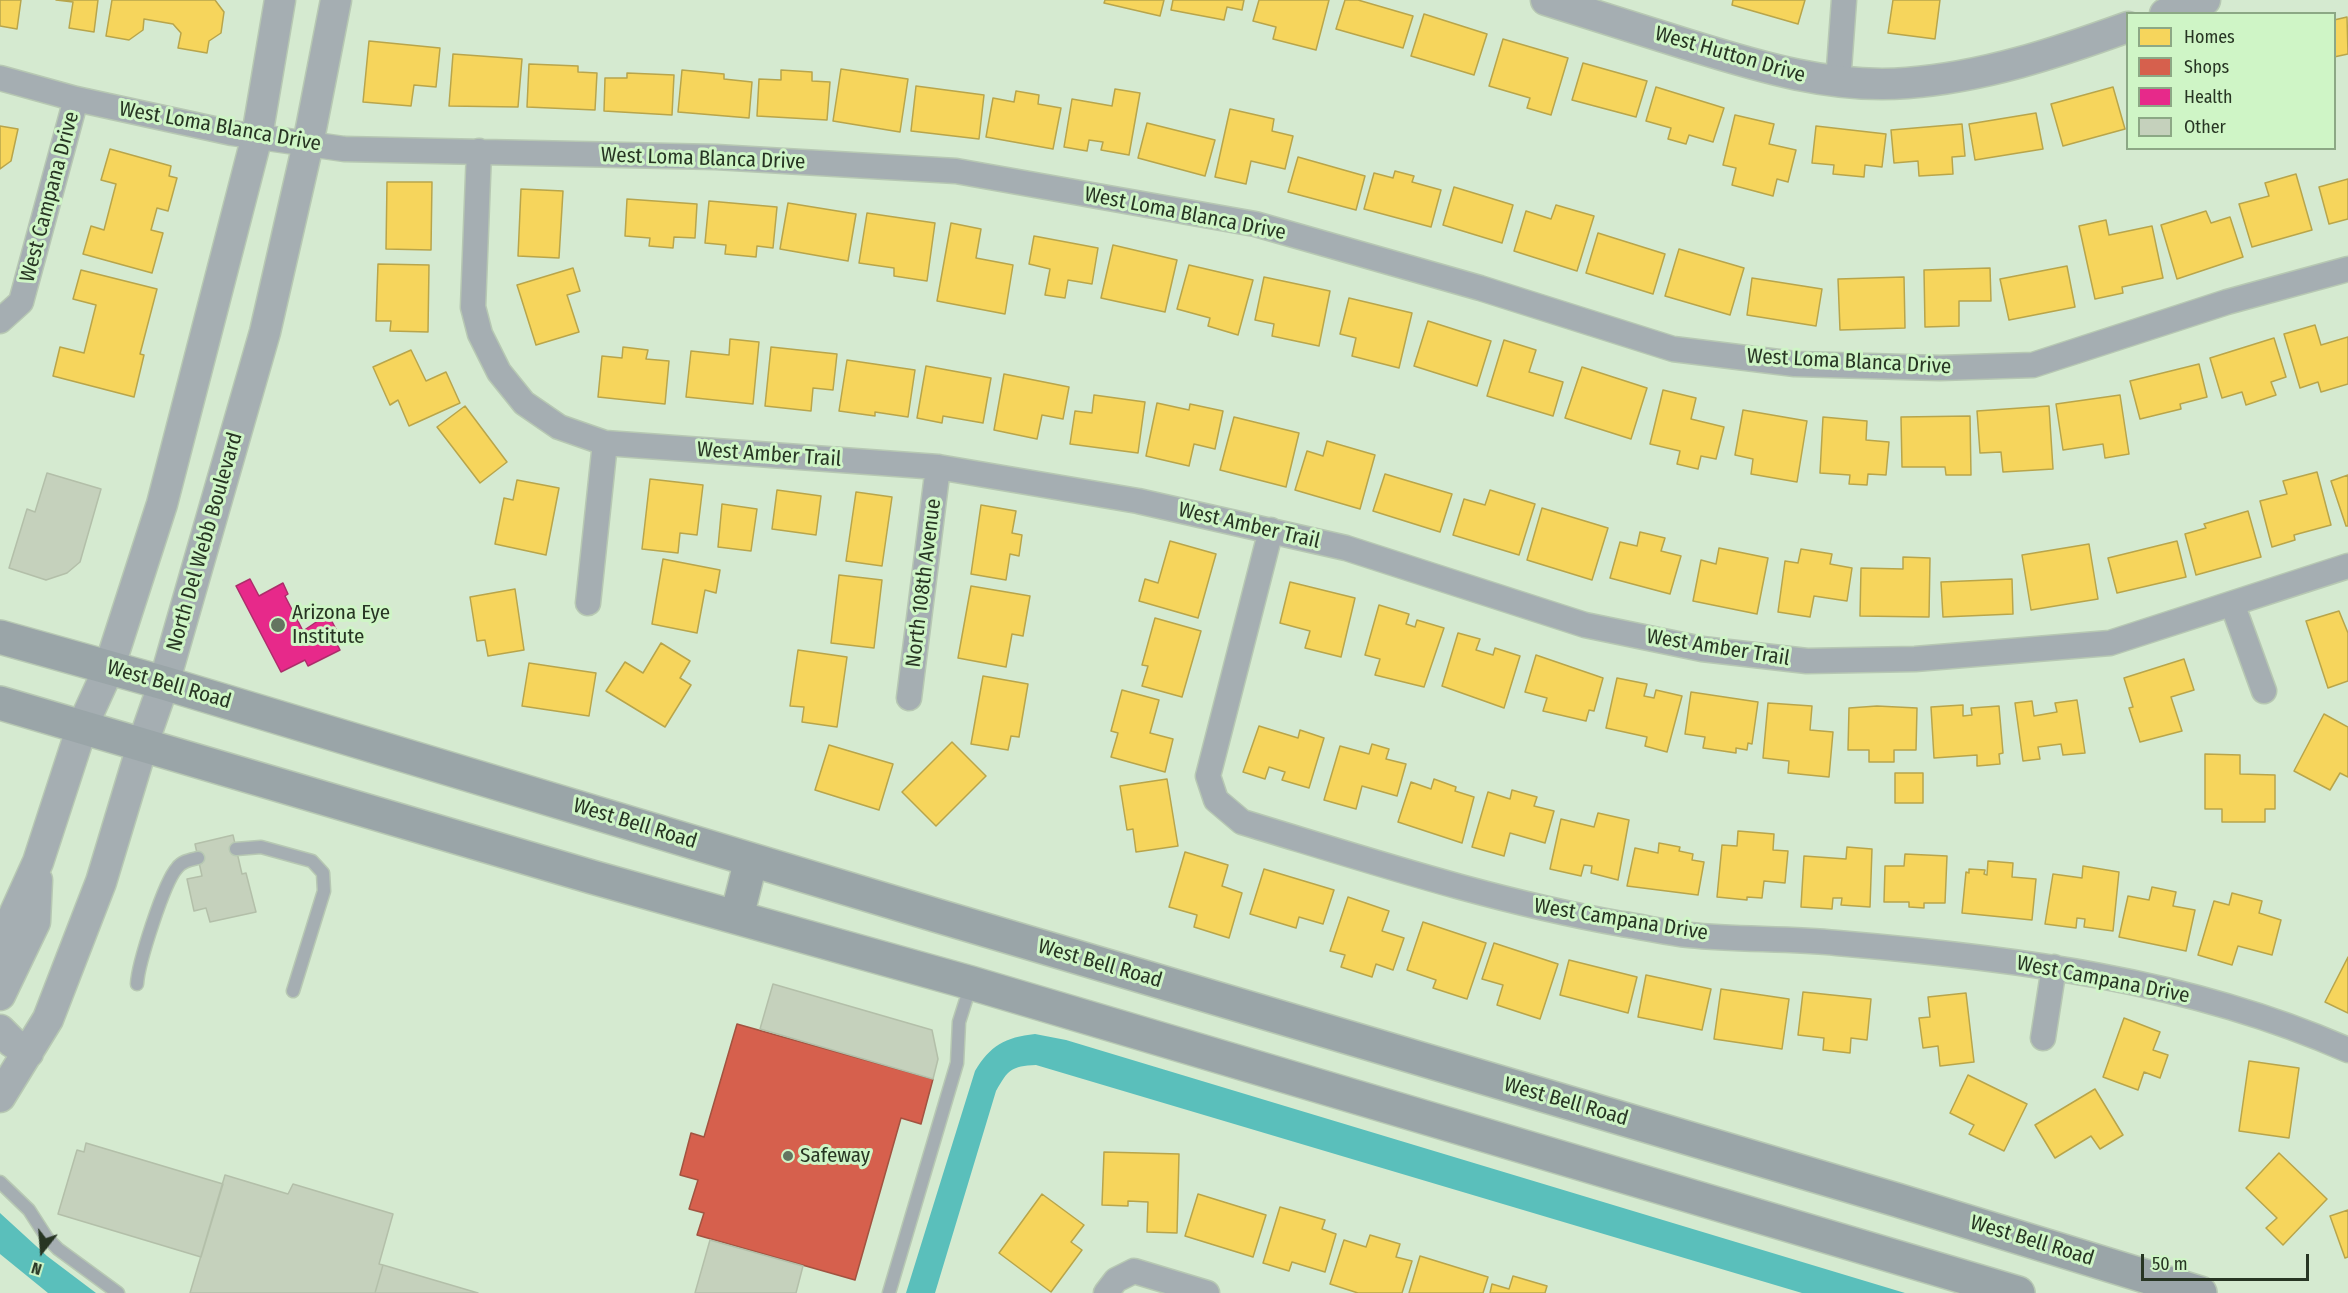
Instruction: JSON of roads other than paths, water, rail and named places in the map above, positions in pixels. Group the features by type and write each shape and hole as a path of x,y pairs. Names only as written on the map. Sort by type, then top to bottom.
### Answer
{"main road":[{"name":"West Bell Road","path":"0,637 164,682 751,860 1886,1196 2200,1293"},
{"path":"0,703 143,743 500,850 971,983 2018,1293"},
{"path":"737,916 751,860"}],"street":[{"path":"0,946 38,862 81,727 109,668 162,504 257,136 280,0"},
{"name":"North Del Webb Boulevard","path":"0,1097 48,1019 101,882 164,682 262,343 308,144 336,0"},
{"name":"West Hutton Drive","path":"1545,0 1790,75 1838,82 1906,83 1959,77 2057,53 2126,27"},
{"path":"1838,82 1844,0"},
{"path":"2170,12 2197,1"},
{"name":"West Loma Blanca Drive","path":"0,78 76,99 257,136 344,149 716,158 956,171 1255,224 1480,288 1673,349 1795,364 1940,368 2033,365 2226,302 2348,269"},
{"name":"West Campana Drive","path":"0,321 21,302 76,99"},
{"name":"West Amber Trail","path":"479,151 473,307 480,334 499,372 524,403 559,427 605,443 938,467 1138,501 1346,548 1585,625 1702,649 1807,661 1926,659 2110,643 2233,606 2348,566"},
{"path":"588,603 605,443"},
{"name":"North 108th Avenue","path":"909,698 938,467"},
{"name":"West Campana Drive","path":"1271,530 1208,776 1216,800 1242,822 1503,900 1592,918 1688,935 1836,942 2054,967 2145,983 2235,1008 2348,1050"},
{"path":"2233,606 2265,691"},
{"path":"0,995 35,922 38,862"},
{"path":"2043,1038 2054,967"},
{"path":"0,1030 28,1053"},
{"path":"1106,1293 1116,1280 1134,1271 1208,1293"}],"lane":[{"path":"236,849 261,847 312,861 323,873 324,891 293,991"},
{"path":"137,984 140,964 170,878 181,864 198,858"},
{"path":"889,1293 957,1063 959,1022 971,983"},
{"path":"0,1182 29,1210 47,1238 58,1249 118,1293"}],"water":[{"path":"1035,1034 1066,1040 1905,1293 1802,1293 1036,1065 1011,1070 996,1091 935,1293 906,1293 975,1071 986,1055 999,1044"},
{"path":"0,1213 47,1256 96,1293 48,1293 0,1254"}],"place":[{"name":"Arizona Eye Institute","path":"278,625"},
{"name":"Safeway","path":"788,1156"}]}
